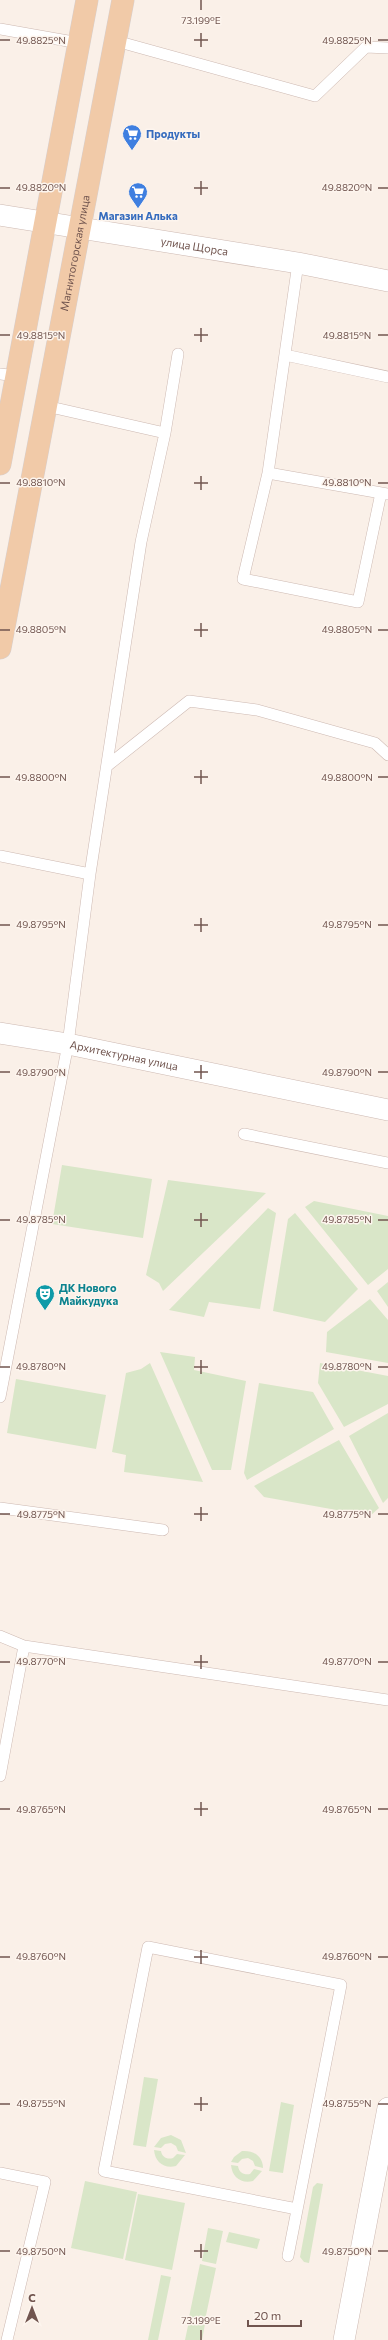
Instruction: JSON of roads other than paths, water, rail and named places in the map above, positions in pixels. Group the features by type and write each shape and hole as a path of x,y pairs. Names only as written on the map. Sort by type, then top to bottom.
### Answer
{"main road":[{"path":"0,464 9,375 47,223 87,0"},
{"name":"Магнитогорская улица","path":"0,648 123,0"}],"street":[{"name":"улица Щорса","path":"0,214 47,223 298,263 388,281"},
{"name":"Архитектурная улица","path":"0,1033 68,1044 388,1110"},
{"path":"344,2340 388,2108"}],"lane":[{"path":"0,29 79,43"},
{"path":"116,41 315,96 366,47 388,48"},
{"path":"268,473 384,494 358,602 243,579 268,473 298,263"},
{"path":"0,1397 68,1044 90,874 142,542 166,433 178,354"},
{"path":"285,355 388,377"},
{"path":"46,406 166,433"},
{"path":"107,766 189,701 264,712 375,742 388,756"},
{"path":"0,856 90,874"},
{"path":"244,1134 388,1163"},
{"path":"0,1508 163,1530"},
{"path":"0,1636 24,1646 388,1700"},
{"path":"0,1776 24,1646"},
{"path":"288,2256 340,1985 148,1947 104,2171 297,2209"},
{"path":"0,2173 45,2182 7,2340"}],"place":[{"name":"Продукты","path":"132,151"},
{"name":"Магазин Алька","path":"138,209"},
{"name":"ДК Нового Майкудука","path":"45,1311"}]}
